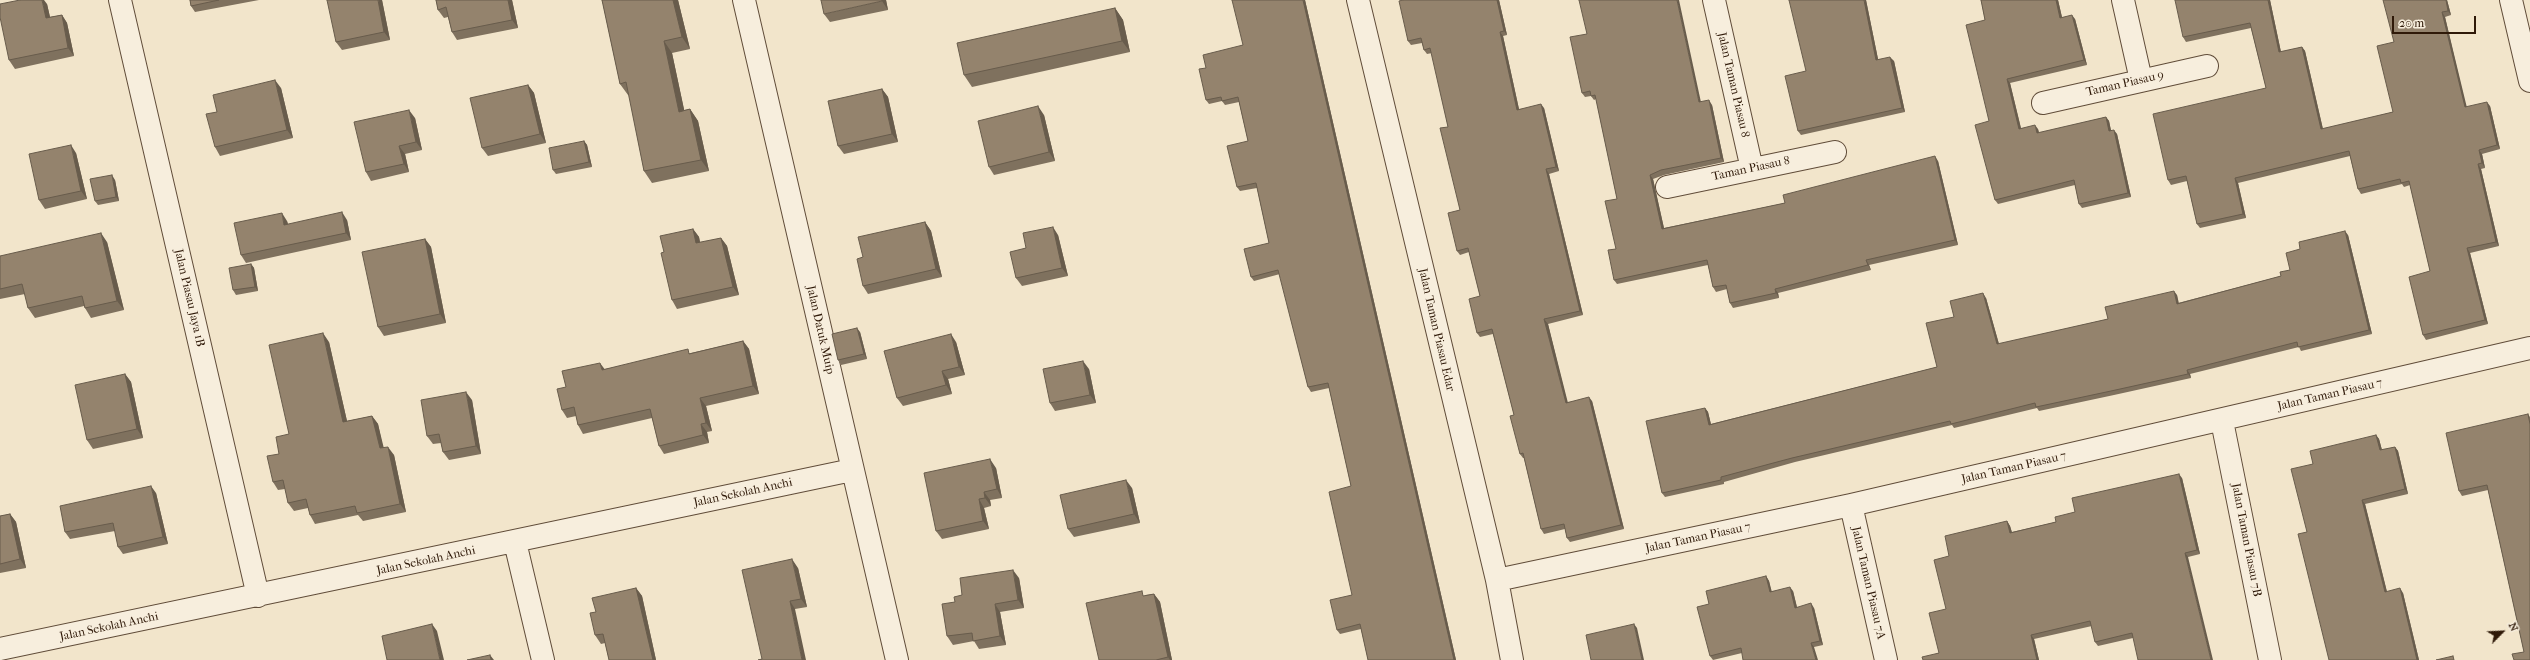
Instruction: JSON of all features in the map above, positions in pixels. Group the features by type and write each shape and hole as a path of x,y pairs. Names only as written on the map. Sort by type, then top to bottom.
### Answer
{"street":[{"name":"Jalan Piasau Jaya 1B","path":"120,0 258,596"},
{"name":"Jalan Datuk Muip","path":"744,0 897,660"},
{"name":"Jalan Taman Piasau Edar","path":"1358,0 1496,580 1512,660"},
{"name":"Jalan Taman Piasau 8","path":"1714,0 1752,169"},
{"path":"2123,0 2141,80"},
{"path":"2511,0 2530,81"},
{"name":"Taman Piasau 9","path":"2043,103 2207,66"},
{"name":"Taman Piasau 8","path":"1667,187 1835,152"},
{"name":"Jalan Taman Piasau 7","path":"1496,580 1851,505 2222,421 2530,348"},
{"name":"Jalan Taman Piasau 7B","path":"2222,421 2270,660"},
{"name":"Jalan Sekolah Anchi","path":"0,649 852,470"},
{"name":"Jalan Taman Piasau 7A","path":"1851,505 1886,660"},
{"path":"515,542 543,660"}],"building":[{"path":"20,0 42,0 46,18 62,15 68,48 9,60 0,17 0,4"},
{"path":"190,0 219,0 191,6"},
{"path":"327,0 378,0 384,32 336,42"},
{"path":"436,0 508,0 512,20 452,32 446,7 438,10"},
{"path":"602,0 673,0 682,37 664,41 679,112 690,109 701,160 644,171 626,82 620,84"},
{"path":"821,0 882,0 882,1 824,14"},
{"path":"1232,0 1303,0 1454,660 1368,660 1360,624 1337,630 1330,600 1352,595 1329,492 1351,486 1328,383 1308,387 1278,270 1251,277 1244,249 1269,243 1256,183 1237,187 1227,146 1248,141 1238,97 1222,101 1221,97 1206,100 1199,69 1206,68 1203,55 1243,45"},
{"path":"1497,0 1504,31 1500,32 1517,110 1541,104 1556,167 1546,169 1580,311 1544,319 1566,403 1589,397 1621,525 1567,538 1564,524 1541,529 1523,453 1520,454 1510,416 1514,415 1492,329 1477,333 1469,299 1480,296 1468,248 1457,251 1448,213 1460,210 1440,128 1448,127 1430,48 1424,50 1421,38 1408,41 1399,1"},
{"path":"1579,0 1677,0 1699,102 1709,100 1721,158 1661,170 1650,175 1662,229 1785,203 1783,195 1935,156 1955,240 1866,260 1868,265 1775,289 1776,293 1730,303 1726,285 1713,287 1707,260 1614,280 1608,250 1616,249 1605,201 1617,199 1595,95 1591,96 1590,91 1582,93 1570,37 1587,34"},
{"path":"1789,0 1864,0 1876,60 1890,57 1902,108 1798,131 1785,76 1806,71"},
{"path":"1981,0 2056,0 2060,18 2072,15 2084,60 2007,79 2019,129 2035,125 2037,133 2106,117 2109,131 2114,130 2128,193 2079,204 2074,180 1995,200 1975,125 1989,121 1966,25 1985,20"},
{"path":"2175,0 2268,0 2279,52 2302,47 2321,129 2393,112 2377,46 2394,42 2383,0 2446,0 2448,11 2442,12 2465,107 2487,102 2497,145 2479,150 2482,163 2478,164 2496,242 2467,248 2485,320 2423,335 2409,277 2430,271 2409,181 2401,183 2400,179 2358,189 2349,151 2235,178 2243,214 2197,224 2186,176 2168,180 2153,114 2266,88 2250,23 2183,37"},
{"path":"1115,8 1122,41 964,75 957,43"},
{"path":"275,80 287,130 215,147 206,114 217,112 213,95"},
{"path":"528,85 540,134 482,148 470,98"},
{"path":"882,89 892,134 838,146 828,101"},
{"path":"1038,106 1049,152 989,167 978,121"},
{"path":"409,110 416,142 399,146 404,164 366,172 354,122"},
{"path":"584,141 589,162 553,170 549,148"},
{"path":"71,145 81,191 39,200 29,154"},
{"path":"112,175 116,197 95,201 90,179"},
{"path":"342,212 346,233 241,255 234,223 282,213 284,225"},
{"path":"925,222 936,269 863,286 857,259 863,257 858,237"},
{"path":"1053,227 1062,268 1016,278 1010,252 1026,248 1023,233"},
{"path":"693,229 696,243 721,238 733,287 672,300 661,253 664,252 660,236"},
{"path":"2345,231 2369,330 2298,347 2297,342 2187,370 2188,374 2111,391 2036,407 2035,403 1951,424 1950,421 1792,458 1721,477 1721,480 1662,493 1646,421 1705,408 1709,425 1937,367 1926,323 1954,317 1950,301 1983,293 1997,344 2108,319 2105,307 2174,291 2177,304 2281,276 2280,272 2290,270 2286,253 2300,249 2299,242"},
{"path":"101,233 117,301 85,308 82,296 28,308 22,284 0,289 0,256"},
{"path":"425,239 440,314 378,327 362,252"},
{"path":"251,264 255,287 233,290 229,268"},
{"path":"857,328 864,354 838,360 832,334"},
{"path":"323,333 343,422 372,416 380,448 388,447 400,504 357,513 355,506 310,515 306,499 288,503 283,480 273,482 267,456 279,454 276,437 289,434 269,345"},
{"path":"951,334 959,367 942,371 946,385 897,398 884,351"},
{"path":"743,341 753,386 700,398 706,423 701,424 703,435 659,446 650,409 578,425 574,407 562,410 557,389 566,387 562,371 600,363 602,370 688,349 689,354"},
{"path":"1083,361 1090,395 1050,403 1043,369"},
{"path":"125,374 137,429 87,440 75,385"},
{"path":"466,392 476,446 443,452 439,434 427,436 421,400"},
{"path":"2528,414 2530,424 2530,660 2514,660 2512,654 2524,652 2487,485 2459,491 2446,433"},
{"path":"2376,435 2380,450 2395,447 2405,489 2362,500 2385,592 2400,588 2417,660 2329,660 2298,534 2307,532 2291,469 2313,464 2310,451"},
{"path":"990,459 997,489 984,492 985,498 979,499 983,521 936,531 924,473"},
{"path":"2179,474 2197,550 2185,553 2211,660 2138,660 2132,633 2095,642 2090,621 2031,635 2037,660 1923,660 1922,657 1939,653 1929,613 1946,609 1934,560 1949,556 1945,536 2007,521 2010,533 2056,522 2055,517 2075,512 2072,498"},
{"path":"1126,480 1134,514 1068,529 1060,495"},
{"path":"151,486 163,537 118,547 113,523 65,532 60,506"},
{"path":"10,514 20,559 0,564 0,516"},
{"path":"792,559 801,599 790,601 802,660 758,660 762,659 742,570"},
{"path":"1013,570 1018,600 995,604 1000,636 973,641 972,633 947,636 942,604 955,602 954,597 962,595 960,578"},
{"path":"1766,576 1770,592 1790,587 1795,608 1811,603 1820,641 1811,643 1816,660 1743,660 1741,648 1710,656 1697,607 1709,604 1706,591"},
{"path":"636,588 653,660 609,660 603,634 595,635 590,613 596,612 592,598"},
{"path":"1142,591 1143,596 1154,594 1168,657 1156,660 1099,660 1086,603"},
{"path":"432,624 440,660 387,660 382,636"},
{"path":"1634,624 1642,660 1591,660 1586,635"},
{"path":"490,655 491,660 467,660"},
{"path":"2453,656 2454,660 2436,660"}]}
